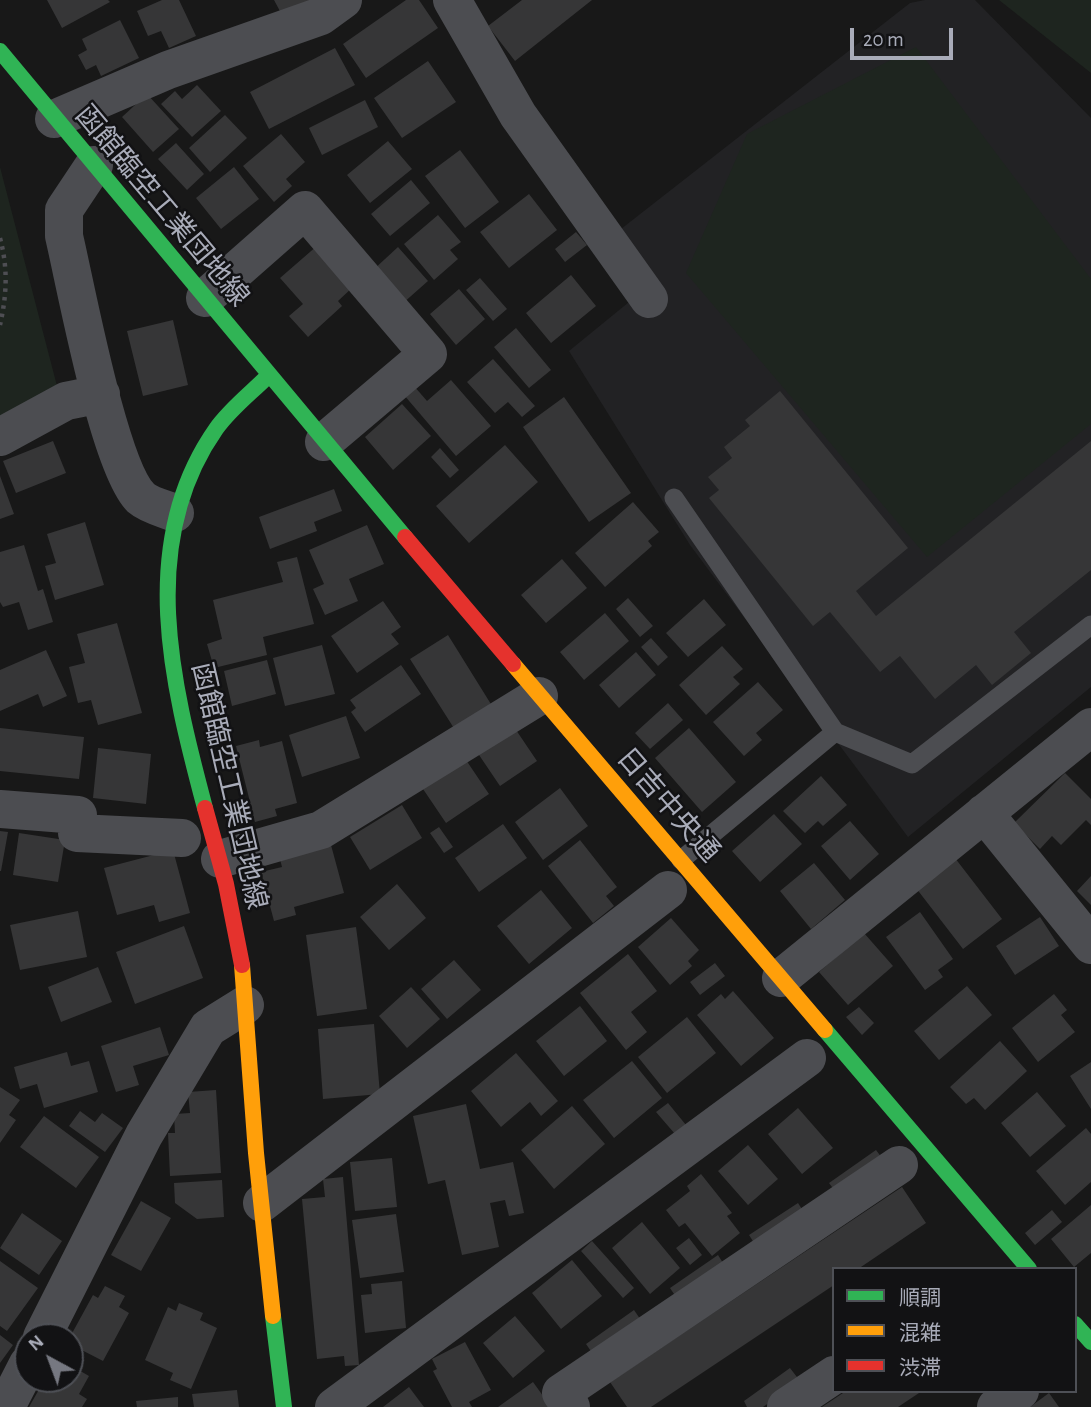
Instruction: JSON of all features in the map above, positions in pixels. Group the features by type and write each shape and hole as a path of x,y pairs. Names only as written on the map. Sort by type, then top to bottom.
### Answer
{"main road":[{"name":"函館臨空工業団地線","path":"0,51 268,376 216,429 195,463 175,513 166,592 174,685 220,859 240,947 262,1203 284,1407"},
{"name":"日吉中央通","path":"268,376 540,696 674,875 781,978 1027,1267"},
{"path":"1077,1326 1091,1343"}],"street":[{"path":"54,119 168,71 321,16 343,0"},
{"path":"452,0 518,115 649,299"},
{"path":"94,165 65,209 64,236 101,394 125,476 142,499 175,513"},
{"path":"205,298 305,211 428,354 324,442"},
{"path":"0,437 66,401 101,394"},
{"path":"220,859 321,830 540,696"},
{"path":"781,978 1091,727"},
{"path":"0,809 78,815 77,833 182,838"},
{"path":"984,813 1091,945"},
{"path":"262,1203 674,875"},
{"path":"49,1323 144,1135 208,1028 245,1005"},
{"path":"334,1407 807,1058"},
{"path":"571,1407 561,1393 899,1165"},
{"path":"786,1407 832,1376"},
{"path":"6,1407 14,1391"},
{"path":"996,1407 1017,1393"}],"lane":[{"path":"674,498 835,732 912,764 1091,625"},
{"path":"674,875 835,732"}],"path":[{"path":"0,237 7,265 6,300 0,325"}],"shaded area":[{"path":"925,0 975,0 1091,118 1091,687 908,837 690,545 569,351 629,302 598,247 910,3"},
{"path":"999,0 1091,0 1091,73"},
{"path":"916,47 1091,279 1091,424 927,557 686,273 747,134"},
{"path":"0,167 57,386 0,417"}],"building":[{"path":"47,0 108,0 110,2 62,28"},
{"path":"162,0 179,0 196,36 169,48 161,31 148,36 137,11"},
{"path":"274,0 314,0 282,15"},
{"path":"406,0 419,0 438,28 366,78 343,44"},
{"path":"522,0 592,0 515,61 488,26"},
{"path":"120,20 139,58 101,76 96,65 86,70 78,55 87,50 82,39"},
{"path":"335,48 355,85 269,129 250,92"},
{"path":"428,61 456,102 402,138 374,98"},
{"path":"197,85 221,111 192,137 161,104 175,91 182,99"},
{"path":"147,94 179,129 153,152 122,117"},
{"path":"365,100 378,127 322,155 309,128"},
{"path":"225,115 247,138 210,172 189,148"},
{"path":"281,134 305,162 286,179 292,186 274,202 243,166"},
{"path":"388,141 412,169 370,203 347,175"},
{"path":"176,143 204,174 187,190 158,159"},
{"path":"460,150 499,202 465,228 425,176"},
{"path":"234,167 259,199 221,229 196,198"},
{"path":"411,180 430,203 390,236 371,214"},
{"path":"529,194 557,230 509,268 480,232"},
{"path":"438,215 461,242 450,250 458,259 434,280 404,244"},
{"path":"576,232 587,245 565,262 555,249"},
{"path":"318,245 354,286 338,301 342,306 308,337 289,316 303,304 280,278"},
{"path":"398,247 428,281 402,304 372,271"},
{"path":"571,275 596,306 551,343 526,313"},
{"path":"480,278 507,309 493,321 466,290"},
{"path":"459,289 485,319 456,345 430,314"},
{"path":"173,320 188,385 143,396 127,331"},
{"path":"516,328 551,370 529,388 494,347"},
{"path":"493,359 535,406 522,417 508,402 495,413 467,382"},
{"path":"451,380 491,426 456,456 404,395 414,386 427,401"},
{"path":"780,391 908,548 856,591 876,616 1091,441 1091,570 1014,632 1031,653 992,685 976,665 935,699 900,656 880,672 830,612 813,626 709,498 719,490 708,477 732,458 724,447 750,426 745,420"},
{"path":"564,397 631,493 589,522 523,427"},
{"path":"402,404 431,436 393,470 365,437"},
{"path":"53,441 66,473 16,493 3,461"},
{"path":"505,445 538,482 469,543 436,506"},
{"path":"440,448 459,470 450,478 431,457"},
{"path":"0,476 14,514 0,519"},
{"path":"334,489 342,511 314,522 317,531 270,549 259,517"},
{"path":"633,502 659,532 648,541 652,546 605,587 575,553"},
{"path":"85,522 104,585 55,600 45,566 56,563 47,534"},
{"path":"367,525 384,564 349,579 358,601 325,615 313,589 324,584 309,550"},
{"path":"24,545 38,591 43,589 53,622 28,630 19,602 3,607 0,602 0,552"},
{"path":"297,557 314,624 263,637 267,655 214,668 207,644 222,639 213,600 283,582 277,562"},
{"path":"562,559 587,588 546,623 521,595"},
{"path":"628,598 653,626 640,637 616,609"},
{"path":"704,599 726,625 688,657 666,633"},
{"path":"383,601 401,627 391,634 399,644 357,673 331,636"},
{"path":"605,613 629,641 584,680 560,652"},
{"path":"117,623 142,713 98,725 91,700 78,703 69,667 85,663 77,634"},
{"path":"448,635 494,709 457,733 410,659"},
{"path":"651,638 668,657 658,666 641,647"},
{"path":"322,645 335,694 285,706 273,658"},
{"path":"722,646 743,669 733,677 740,684 706,715 679,685"},
{"path":"46,650 67,696 43,707 38,694 0,711 0,670"},
{"path":"636,652 656,675 619,708 599,685"},
{"path":"267,660 276,694 232,706 224,671"},
{"path":"401,665 421,694 365,732 351,712 356,708 350,700"},
{"path":"758,682 783,710 756,733 762,740 744,756 713,722"},
{"path":"668,703 683,720 650,749 635,733"},
{"path":"346,716 360,758 302,777 289,735"},
{"path":"514,727 537,761 500,786 477,752"},
{"path":"0,728 84,737 79,779 0,771"},
{"path":"689,728 736,782 702,812 655,758"},
{"path":"259,740 260,747 282,741 297,803 275,809 277,816 255,822 236,746"},
{"path":"98,748 151,754 146,804 93,798"},
{"path":"466,760 489,794 446,823 423,789"},
{"path":"1065,773 1091,799 1091,825 1086,820 1061,845 1052,836 1040,849 1014,823"},
{"path":"821,776 847,805 823,826 818,821 805,833 783,811"},
{"path":"560,788 588,826 543,860 515,822"},
{"path":"402,805 422,838 370,870 350,837"},
{"path":"774,814 802,844 760,882 732,851"},
{"path":"850,821 879,854 850,880 821,846"},
{"path":"503,824 527,858 479,892 455,858"},
{"path":"439,827 453,847 444,853 430,833"},
{"path":"0,831 8,832 1,871 0,871"},
{"path":"19,833 65,840 58,882 13,875"},
{"path":"580,840 617,887 606,896 614,906 593,923 548,866"},
{"path":"331,845 344,893 294,907 296,915 274,921 261,872 282,867 280,859"},
{"path":"173,850 190,913 159,922 154,905 117,915 104,868"},
{"path":"955,858 1002,919 963,949 916,888"},
{"path":"814,863 845,900 811,929 780,891"},
{"path":"1091,876 1091,905 1077,891"},
{"path":"397,884 426,918 389,950 360,917"},
{"path":"541,890 572,928 529,964 497,926"},
{"path":"78,911 87,957 20,970 10,925"},
{"path":"920,912 953,959 938,970 943,977 925,990 886,937"},
{"path":"1040,917 1059,946 1015,975 996,946"},
{"path":"671,918 699,950 688,961 692,966 670,985 638,947"},
{"path":"184,926 203,978 135,1004 116,952"},
{"path":"356,927 367,1009 317,1016 306,935"},
{"path":"864,933 893,966 848,1005 819,972"},
{"path":"628,954 657,991 631,1012 647,1032 626,1050 580,993"},
{"path":"454,960 481,990 447,1019 421,989"},
{"path":"715,963 725,976 700,995 690,982"},
{"path":"98,967 112,1002 61,1022 48,987"},
{"path":"967,986 992,1015 939,1060 914,1031"},
{"path":"411,987 440,1019 407,1048 379,1016"},
{"path":"733,991 774,1038 741,1066 697,1015 721,994 725,999"},
{"path":"1054,994 1067,1010 1061,1015 1075,1032 1038,1062 1012,1028"},
{"path":"580,1006 607,1041 564,1076 536,1041"},
{"path":"859,1007 874,1023 862,1035 846,1017"},
{"path":"687,1017 716,1053 667,1093 638,1057"},
{"path":"374,1024 380,1094 323,1099 318,1029"},
{"path":"160,1027 169,1055 133,1066 139,1085 116,1092 101,1046"},
{"path":"1000,1041 1027,1071 985,1110 974,1098 966,1104 950,1087"},
{"path":"67,1052 71,1066 89,1061 98,1092 44,1108 37,1084 20,1089 14,1067"},
{"path":"516,1053 558,1101 541,1116 530,1102 501,1127 471,1091"},
{"path":"632,1061 662,1098 614,1138 583,1100"},
{"path":"1091,1062 1091,1109 1070,1076"},
{"path":"0,1087 20,1100 9,1115 16,1120 0,1143"},
{"path":"216,1090 221,1173 170,1176 168,1133 175,1133 174,1114 190,1113 188,1092"},
{"path":"1037,1092 1066,1126 1030,1157 1001,1123"},
{"path":"668,1103 686,1125 675,1134 656,1112"},
{"path":"466,1104 480,1169 513,1162 524,1213 509,1216 505,1200 490,1203 499,1247 462,1255 445,1180 428,1184 413,1116"},
{"path":"572,1106 605,1144 554,1189 521,1150"},
{"path":"798,1108 833,1148 802,1174 768,1134"},
{"path":"80,1111 95,1122 102,1113 123,1128 105,1152 69,1126"},
{"path":"44,1116 99,1157 76,1188 20,1147"},
{"path":"1086,1128 1091,1134 1091,1182 1065,1205 1036,1171"},
{"path":"748,1145 778,1179 748,1205 718,1171"},
{"path":"876,1150 885,1162 838,1195 829,1183"},
{"path":"392,1158 397,1207 355,1211 350,1162"},
{"path":"701,1174 732,1213 727,1216 740,1233 712,1256 685,1223 679,1227 666,1210 690,1191 687,1186"},
{"path":"343,1177 359,1365 345,1366 344,1356 317,1359 302,1199 325,1197 323,1179"},
{"path":"222,1180 224,1217 197,1219 175,1203 174,1183"},
{"path":"902,1187 926,1223 861,1267 832,1267 832,1286 651,1407 627,1407 610,1382"},
{"path":"141,1201 171,1218 141,1271 111,1255"},
{"path":"798,1203 807,1217 758,1249 749,1235"},
{"path":"1091,1205 1091,1253 1074,1267 1051,1239"},
{"path":"1052,1210 1062,1222 1035,1245 1025,1233"},
{"path":"22,1213 62,1241 39,1275 0,1248"},
{"path":"396,1214 404,1272 360,1278 352,1220"},
{"path":"642,1222 680,1268 650,1294 612,1248"},
{"path":"689,1238 702,1255 690,1265 676,1248"},
{"path":"592,1241 634,1288 623,1298 581,1251"},
{"path":"718,1255 728,1271 680,1303 670,1288"},
{"path":"572,1260 602,1296 561,1329 532,1293"},
{"path":"0,1261 38,1288 7,1331 0,1326"},
{"path":"402,1281 406,1328 365,1333 361,1295 372,1294 371,1284"},
{"path":"105,1286 125,1296 119,1307 129,1313 103,1361 84,1351 84,1323 78,1323 93,1295 98,1298"},
{"path":"179,1303 203,1313 200,1320 217,1328 191,1389 170,1380 173,1373 145,1360 168,1307 176,1311"},
{"path":"634,1310 645,1326 597,1360 586,1344"},
{"path":"515,1316 545,1351 513,1378 483,1343"},
{"path":"0,1335 13,1345 0,1363"},
{"path":"465,1342 491,1390 469,1402 472,1407 452,1407 433,1371 437,1369 432,1359"},
{"path":"790,1368 800,1381 763,1407 747,1407 744,1401"},
{"path":"533,1382 551,1407 498,1407"},
{"path":"409,1387 424,1407 383,1407"},
{"path":"237,1390 239,1407 194,1407 192,1394"},
{"path":"37,1393 80,1393 87,1399 82,1407 29,1407"},
{"path":"843,1393 919,1393 898,1407 822,1407"},
{"path":"1049,1393 1059,1407 1030,1407"},
{"path":"178,1397 178,1407 137,1407 136,1401"}],"traffic: fast":[{"path":"0,51 405,537"},
{"path":"205,808 173,664 168,615 169,566 176,519 191,473 216,429 268,376"},
{"path":"825,1030 1027,1267"},
{"path":"273,1316 284,1407"},
{"path":"1077,1326 1091,1342"}],"traffic: slow":[{"path":"513,664 825,1030"},
{"path":"242,965 256,1153 273,1316"}],"traffic: jam":[{"path":"405,537 513,664"},
{"path":"205,808 226,884 242,965"}]}
